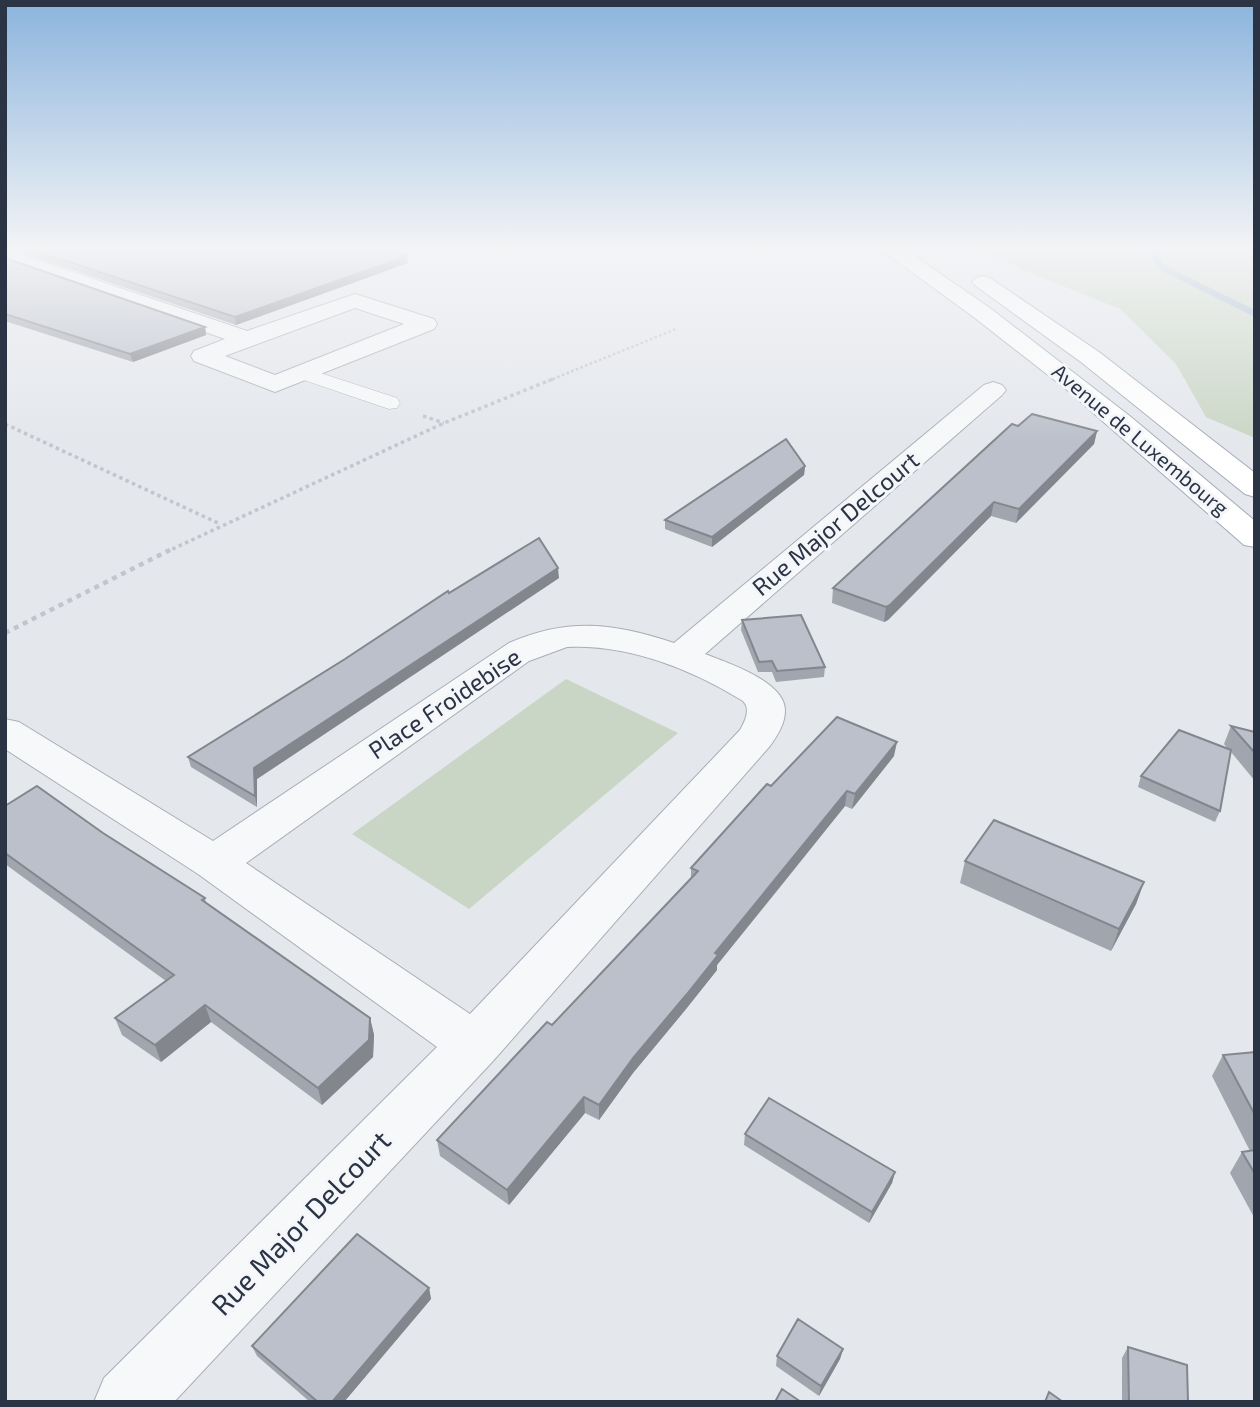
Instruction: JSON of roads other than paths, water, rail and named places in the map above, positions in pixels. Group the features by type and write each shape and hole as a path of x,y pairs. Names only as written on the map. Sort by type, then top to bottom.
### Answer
{"main road":[{"name":"Avenue de Luxembourg","path":"981,312 1051,365 1255,538"},
{"name":"Avenue de Luxembourg","path":"1025,312 1090,357 1255,488"}],"street":[{"path":"169,312 247,339"},
{"path":"325,312 203,356 275,384 426,324 388,312"},
{"name":"Rue Major Delcourt","path":"680,657 993,390"},
{"name":"Place Froidebise","path":"214,863 516,653 538,643 568,636 621,639 680,657 753,690 764,700 767,713 756,737 474,1045"},
{"path":"5,731 214,863 474,1045"},
{"name":"Rue Major Delcourt","path":"128,1402 474,1045"}],"lane":[{"path":"302,373 389,403"}],"waterway":[{"path":"1250,312 1255,314"}]}
